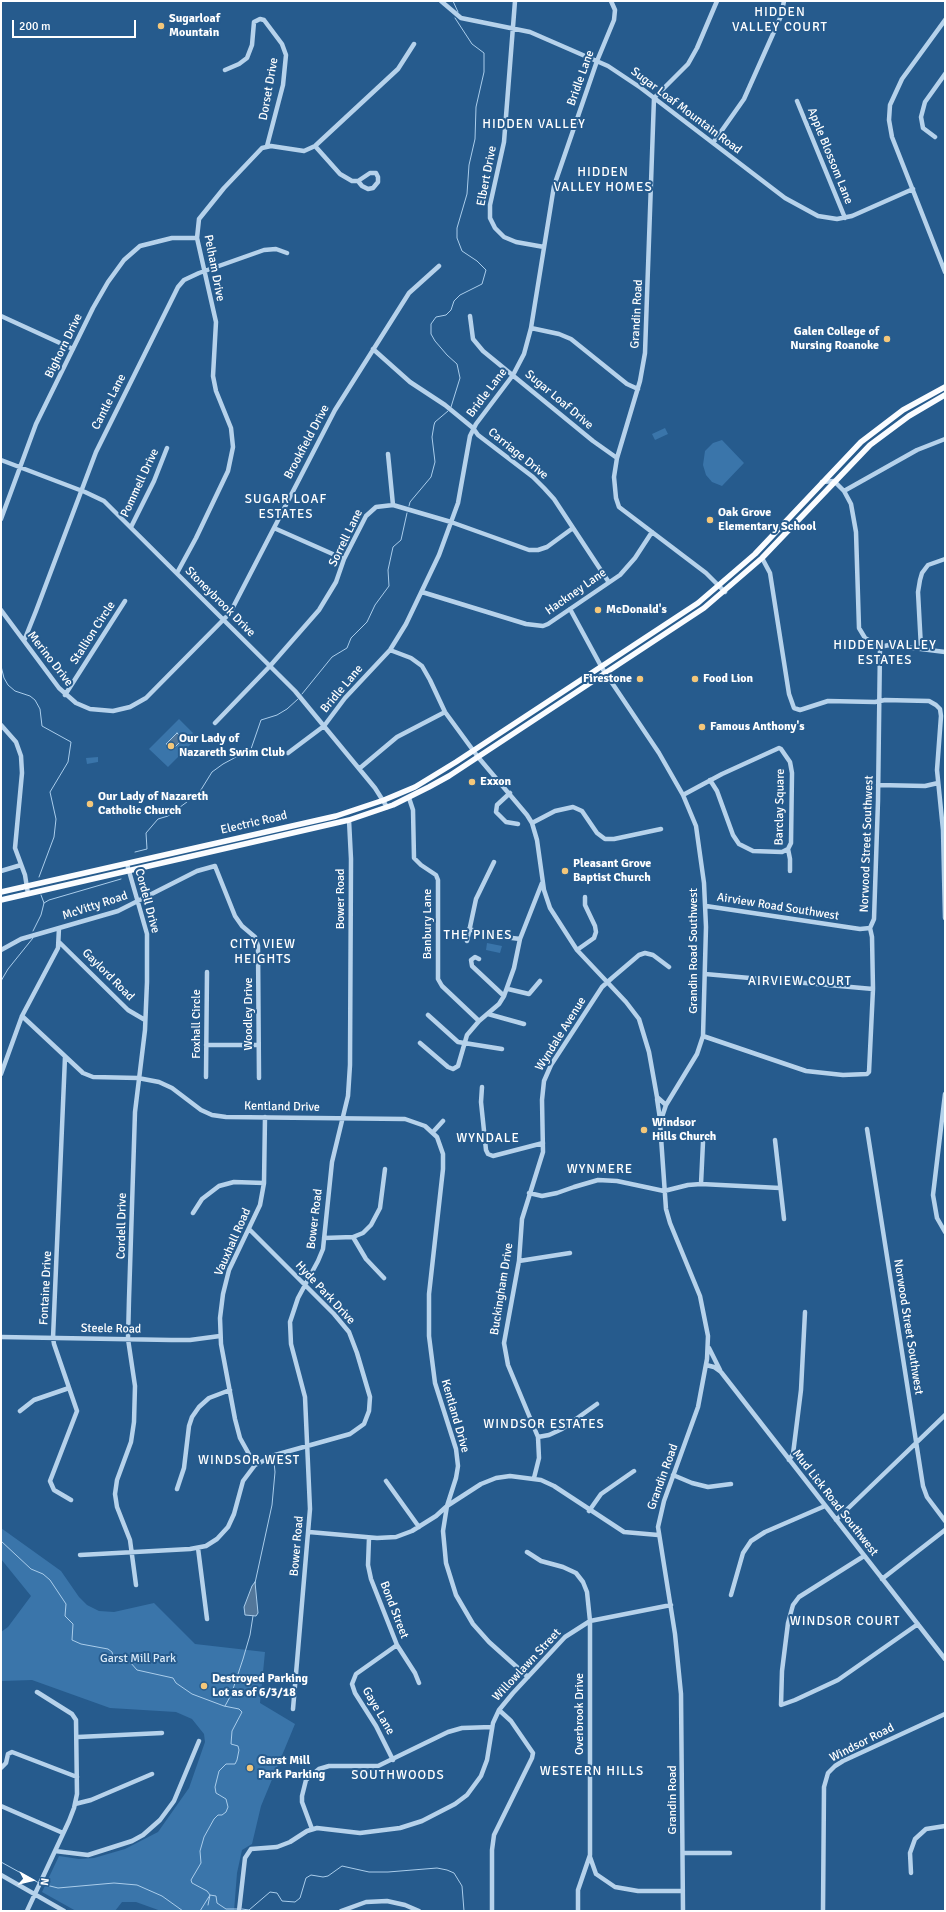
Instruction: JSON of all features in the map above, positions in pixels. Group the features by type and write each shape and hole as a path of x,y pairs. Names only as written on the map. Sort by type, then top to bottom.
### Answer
{"main road":[{"name":"Electric Road","path":"1,892 336,816 384,800 436,775 669,624 720,586 755,554 821,483 875,430 903,410 945,387"},
{"name":"Electric Road","path":"1,900 350,820 409,798 449,776 606,674 675,629 725,592 762,558 855,459 881,435 908,416 945,395"}],"street":[{"name":"Sugar Loaf Mountain Road","path":"441,1 461,18 538,34 619,72 799,207 824,218 845,218 865,211 913,189"},
{"name":"Elbert Drive","path":"515,1 504,142 490,205 490,218 495,228 504,237 516,242 544,247"},
{"name":"Bridle Lane","path":"288,753 324,726 349,693 390,650 422,592 439,555 458,503 467,445 473,428 513,376 524,354 531,328 554,186 597,61 614,20 615,10 611,1"},
{"path":"654,98 688,64 697,48 716,1"},
{"path":"713,143 744,99 781,16 784,1"},
{"name":"Dorset Drive","path":"225,70 240,64 247,58 252,45 254,22 260,19 264,20 284,47 286,55 283,85 267,146"},
{"path":"945,20 902,78 890,105 889,120 890,133 913,189 930,238 945,272"},
{"path":"267,146 304,151 314,146 398,68 414,44"},
{"path":"935,137 923,128 922,117 926,102 945,75"},
{"name":"Grandin Road","path":"654,98 646,340 638,389 617,458 614,489 619,507 706,573 725,592"},
{"name":"Apple Blossom Lane","path":"797,101 845,218"},
{"name":"Pelham Drive","path":"177,573 196,538 228,471 232,455 231,428 216,392 213,376 216,322 197,238 197,224 203,212 256,153 267,146"},
{"path":"314,146 340,174 352,181 358,181"},
{"name":"Bighorn Drive","path":"1,519 36,424 108,282 134,250 146,244 172,238 197,238"},
{"name":"Cantle Lane","path":"24,641 96,452 178,287 188,278 204,271 264,250 276,248 288,253"},
{"name":"Brookfield Drive","path":"116,711 130,708 146,698 224,620 236,604 335,410 409,293 439,266"},
{"path":"1,316 73,349"},
{"name":"Sugar Loaf Drive","path":"470,316 474,342 593,441 617,458"},
{"path":"531,328 558,334 571,339 623,381 638,389"},
{"name":"Carriage Drive","path":"373,349 410,382 445,405 473,428 478,435 533,477 544,488 573,528 608,581"},
{"path":"844,491 917,450 945,439"},
{"name":"Pommell Drive","path":"131,527 154,481 167,448"},
{"path":"388,454 393,505"},
{"name":"Stoneybrook Drive","path":"1,460 104,500 295,691 360,768 384,800 387,807"},
{"path":"821,483 834,481 844,491 851,504 856,532 859,628 865,638 880,647 889,645 945,652"},
{"name":"Sorrell Lane","path":"215,723 270,666 319,610 336,582 344,560 370,510 376,507 393,505 451,522 529,550 538,550 547,547 573,528"},
{"path":"274,528 344,560"},
{"name":"Hackney Lane","path":"422,592 535,626 548,624 620,574 635,558 652,532"},
{"path":"762,558 770,573 792,706 799,710 828,701 933,702 940,709 943,720 938,783 942,824 945,918"},
{"path":"920,648 918,592 920,580 922,573 928,565 945,559"},
{"name":"Stallion Circle","path":"65,695 125,602"},
{"name":"Grandin Road Southwest","path":"570,609 602,668 659,753 684,795 693,818 698,839 706,906 703,1036 691,1067 666,1105 660,1123 660,1130"},
{"name":"Merino Drive","path":"1,610 65,695 76,704 90,709 105,712 116,711"},
{"name":"Norwood Street Southwest","path":"703,1036 806,1071 828,1075 867,1074 869,1072 873,989 872,937 870,928 874,919 880,647"},
{"path":"390,650 411,658 422,666 444,712 473,751 510,793 532,823 537,840 542,883 550,908 577,950 626,1002 639,1019 649,1052 660,1123"},
{"path":"360,768 397,737 444,712"},
{"path":"1,725 17,744 22,761 15,842 16,855 25,875 28,894"},
{"name":"Barclay Square","path":"710,780 779,748 787,755 791,768 791,842 788,849 790,871"},
{"path":"684,795 710,780 717,792 733,835 739,844 753,851 782,852 788,849"},
{"path":"878,785 925,786 938,783"},
{"path":"510,793 497,805 496,812 506,822 518,824"},
{"name":"Banbury Lane","path":"409,798 413,810 414,858 421,865 436,875 438,880 438,979 446,990 479,1021"},
{"path":"532,823 555,811 573,807 582,811 597,834 605,839 614,839 662,829"},
{"name":"Bower Road","path":"293,1709 309,1532 310,1502 306,1397 291,1344 290,1330 293,1309 321,1254 332,1162 348,1096 350,1065 350,820"},
{"path":"467,941 479,891 494,862"},
{"name":"Cordell Drive","path":"127,864 137,903 145,926 147,940 145,1020 138,1078 133,1167 128,1339 135,1386 134,1422 131,1442 117,1480 115,1494 119,1511 130,1540 136,1585"},
{"path":"1,871 20,865"},
{"name":"McVitty Road","path":"1,950 21,939 105,916 137,903 197,871 214,866"},
{"name":"Woodley Drive","path":"214,866 235,916 242,926 255,937 258,946 259,1078"},
{"path":"420,1043 448,1067 453,1069 460,1062 463,1043 467,1035 479,1021 499,1004 508,989 520,939 542,883"},
{"path":"577,950 594,938 596,932 595,926 585,905 585,897"},
{"name":"Airview Road Southwest","path":"706,906 860,930 870,928"},
{"path":"1,1074 22,1016 55,956 59,942 59,928"},
{"path":"469,929 489,935 520,939"},
{"name":"Gaylord Road","path":"59,942 128,1010 145,1020"},
{"name":"Wyndale Avenue","path":"529,1193 543,1152 542,1100 544,1081 551,1065 602,987 642,954 653,955 669,967"},
{"path":"479,959 475,957 471,960 472,966 504,996"},
{"name":"Foxhall Circle","path":"206,1077 207,972"},
{"path":"705,974 873,989"},
{"path":"508,989 529,994 540,981"},
{"path":"488,1014 524,1024"},
{"path":"428,1015 454,1039 463,1043 470,1042 502,1049"},
{"name":"Kentland Drive","path":"22,1016 79,1070 87,1075 100,1078 138,1078 167,1085 194,1106 212,1115 411,1120 425,1126 433,1132 439,1142 444,1160 429,1294 429,1336 434,1383 457,1457 456,1478 447,1506 443,1531 449,1576 456,1595 467,1615 480,1632 528,1677"},
{"path":"206,1045 258,1045"},
{"name":"Fontaine Drive","path":"65,1056 53,1338 76,1407 77,1415 53,1469 50,1481 54,1490 71,1500"},
{"path":"482,1087 480,1102 486,1150 488,1154 493,1156 543,1143"},
{"path":"945,1094 933,1198 937,1218 945,1232"},
{"path":"656,1095 659,1101 666,1105"},
{"name":"Vauxhall Road","path":"255,1465 240,1438 220,1336 220,1310 229,1270 260,1205 264,1183 265,1117"},
{"path":"433,1132 443,1121"},
{"name":"Norwood Street Southwest","path":"867,1129 924,1492 945,1521"},
{"name":"Grandin Road","path":"660,1130 666,1209 670,1223 702,1302 707,1324 708,1346 706,1365 695,1418 660,1514 658,1535 671,1605 682,1701 683,1911"},
{"path":"775,1140 784,1219"},
{"path":"702,1184 703,1142"},
{"path":"324,1238 354,1237 368,1229 378,1215 382,1199 385,1169"},
{"path":"529,1193 542,1196 557,1194 574,1187 603,1180 617,1181 664,1191 688,1185 702,1184 780,1188"},
{"path":"193,1213 202,1199 219,1186 234,1182 264,1183"},
{"name":"Buckingham Drive","path":"529,1193 522,1219 519,1261 504,1334 504,1352 538,1436 539,1451 534,1478"},
{"name":"Hyde Park Drive","path":"80,1555 198,1548 217,1539 228,1527 234,1514 243,1481 255,1465 275,1455 350,1434 363,1426 368,1417 370,1404 368,1389 349,1332 249,1229"},
{"path":"354,1237 366,1259 384,1278"},
{"path":"519,1261 570,1253"},
{"path":"789,1460 793,1454 801,1390 805,1312"},
{"name":"Steele Road","path":"1,1337 190,1340 220,1336"},
{"path":"708,1346 721,1372"},
{"name":"Mud Lick Road Southwest","path":"706,1365 714,1367 721,1372 945,1660"},
{"path":"20,1410 34,1400 70,1388"},
{"path":"178,1489 184,1468 188,1432 192,1417 203,1403 215,1395 230,1390"},
{"path":"538,1436 549,1435 562,1429 597,1404"},
{"path":"836,1520 945,1415"},
{"path":"589,1511 601,1494 634,1471"},
{"path":"673,1475 692,1483 708,1487 731,1484"},
{"path":"309,1532 369,1538 396,1537 419,1527 436,1516 447,1506 481,1484 492,1479 510,1476 534,1478 554,1486 589,1511 624,1532 658,1535"},
{"path":"386,1481 419,1527"},
{"path":"731,1595 743,1553 751,1540 765,1532 819,1510 825,1506"},
{"path":"882,1579 945,1530"},
{"name":"Bond Street","path":"369,1538 368,1564 371,1580 397,1645 415,1673 419,1683"},
{"path":"198,1548 207,1619"},
{"name":"Overbrook Drive","path":"527,1552 541,1561 571,1570 580,1577 587,1592 590,1621 590,1855 578,1890 578,1911"},
{"path":"864,1556 799,1597 793,1605 789,1618 781,1705 838,1680 918,1624"},
{"name":"Willowlawn Street","path":"312,1829 360,1833 388,1831 422,1821 448,1808 467,1795 481,1776 487,1760 492,1727 499,1710 566,1637 590,1621 671,1605"},
{"name":"Gaye Lane","path":"393,1760 376,1726 355,1693 352,1684 356,1674 397,1645"},
{"path":"27,1911 75,1804 77,1777 78,1737 77,1723 74,1716 38,1692"},
{"path":"492,1911 492,1850 494,1835 533,1753 529,1745 511,1721 499,1710"},
{"name":"Windsor Road","path":"822,1911 824,1787 828,1773 843,1761 945,1714"},
{"path":"239,1911 245,1858 250,1849 270,1848 282,1845 312,1829 302,1802 302,1796 304,1784 314,1772 325,1767 378,1766 448,1732 462,1728 492,1727"},
{"path":"78,1737 162,1733"},
{"path":"55,1850 88,1855 132,1841 143,1835 160,1820 174,1801 199,1741"},
{"path":"1,1768 6,1763 8,1754 12,1752 77,1777"},
{"path":"75,1804 91,1800 152,1774"},
{"path":"1,1806 63,1833"},
{"path":"911,1873 910,1853 913,1843 918,1835 926,1829 945,1826"},
{"path":"683,1853 730,1853"},
{"path":"590,1855 596,1874 615,1887 638,1890 683,1891"},
{"path":"1,1876 64,1911"},
{"path":"341,1911 366,1902 387,1901 405,1905 419,1911"}],"green space":[{"path":"665,428 668,434 655,440 652,434"},
{"path":"722,440 744,463 722,486 712,482 706,475 703,465 705,451 713,443"},
{"name":"Our Lady of Nazareth Swim Club","path":"179,719 193,733 190,737 192,743 168,767 149,749"},
{"path":"98,757 98,762 87,764 86,758"},
{"path":"487,943 502,946 500,953 486,950"},
{"name":"Garst Mill Park","path":"1,1528 61,1571 79,1597 87,1605 99,1611 114,1612 154,1603 195,1644 265,1652 260,1703 295,1724 261,1806 252,1844 242,1850 237,1873 234,1911 161,1911 136,1902 122,1902 115,1911 76,1911 42,1892 59,1856 79,1859 94,1858 125,1849 158,1832 189,1788 205,1742 204,1734 192,1719 176,1712 110,1708 32,1680 1,1681 1,1632 8,1627 31,1596 1,1559"}],"shaded area":[{"path":"177,733 183,739 172,750 166,744"},
{"path":"255,1582 258,1613 256,1616 245,1615 244,1607"}],"waterway":[{"path":"453,1 458,12"},
{"path":"451,407 460,378 457,364 435,341 431,334 431,324 436,317 446,315 451,310 454,301 460,295 482,284 486,270 477,261 462,251 457,238 457,228 467,194 469,165 475,139 476,107 484,72 484,53 472,44 455,18"},
{"path":"409,506 410,502 431,477 435,462 432,437 434,425 435,422 448,411"},
{"path":"302,694 332,657 347,648 351,638 367,622 375,605 389,586 388,570 393,547 401,540 407,513"},
{"path":"1,666 4,678 8,685 15,691 30,696 35,700 40,709 42,726 71,742 68,762 50,792 56,819 54,837 39,877"},
{"path":"135,852 147,849 146,833 158,819 168,816 199,793 212,772 223,764 251,749 261,720 277,715 287,709 298,699"},
{"path":"44,903 49,900 121,879"},
{"path":"33,931 41,915 44,903 41,895"},
{"path":"1,981 8,969 33,938"},
{"path":"255,1583 272,1505 275,1472 274,1462"},
{"path":"1,1541 31,1569 43,1574 50,1580 66,1604 65,1616 73,1624 72,1640 81,1644 108,1649 112,1652 114,1661 124,1660 130,1662 137,1670 173,1678 176,1683 192,1694 224,1706 239,1709 242,1712 232,1731 231,1744 238,1746 239,1750 237,1760 235,1764 226,1764 219,1771 215,1787 216,1793 226,1799 228,1807 226,1812 222,1815 218,1815 214,1819 204,1837 200,1851 201,1863 191,1880 192,1883 207,1891 210,1895 200,1911"},
{"path":"225,1706 231,1695 243,1659 250,1635 253,1616"},
{"path":"1,1862 39,1883"},
{"path":"242,1909 249,1910 270,1892 277,1893 282,1901 295,1902 300,1898 306,1878 311,1875 323,1877 328,1876 342,1866 369,1872 437,1868 447,1870 454,1873 462,1886 464,1911"},
{"path":"42,1884 58,1888 114,1883 137,1885 162,1896 183,1911"},
{"path":"208,1905 210,1895 216,1896 217,1903 226,1909 237,1909"}],"place":[{"name":"Sugarloaf Mountain","path":"161,26"},
{"name":"Galen College of Nursing Roanoke","path":"887,339"},
{"name":"Oak Grove Elementary School","path":"710,520"},
{"name":"McDonald's","path":"598,610"},
{"name":"Firestone","path":"640,679"},
{"name":"Food Lion","path":"695,679"},
{"name":"Famous Anthony's","path":"702,727"},
{"name":"Our Lady of Nazareth Swim Club","path":"171,746"},
{"name":"Exxon","path":"472,782"},
{"name":"Our Lady of Nazareth Catholic Church","path":"90,804"},
{"name":"Pleasant Grove Baptist Church","path":"565,871"},
{"name":"Windsor Hills Church","path":"644,1130"},
{"name":"Destroyed Parking Lot as of 6/3/18","path":"204,1686"},
{"name":"Garst Mill Park Parking","path":"250,1768"}],"district":[{"name":"HIDDEN VALLEY COURT","path":"780,20"},
{"name":"HIDDEN VALLEY","path":"534,125"},
{"name":"HIDDEN VALLEY HOMES","path":"603,180"},
{"name":"SUGAR LOAF ESTATES","path":"286,508"},
{"name":"HIDDEN VALLEY ESTATES","path":"885,654"},
{"name":"THE PINES","path":"478,936"},
{"name":"CITY VIEW HEIGHTS","path":"263,952"},
{"name":"AIRVIEW COURT","path":"800,982"},
{"name":"WYNDALE","path":"488,1139"},
{"name":"WYNMERE","path":"600,1170"},
{"name":"WINDSOR ESTATES","path":"544,1425"},
{"name":"WINDSOR WEST","path":"249,1461"},
{"name":"WINDSOR COURT","path":"845,1622"},
{"name":"WESTERN HILLS","path":"592,1772"},
{"name":"SOUTHWOODS","path":"398,1776"}]}
